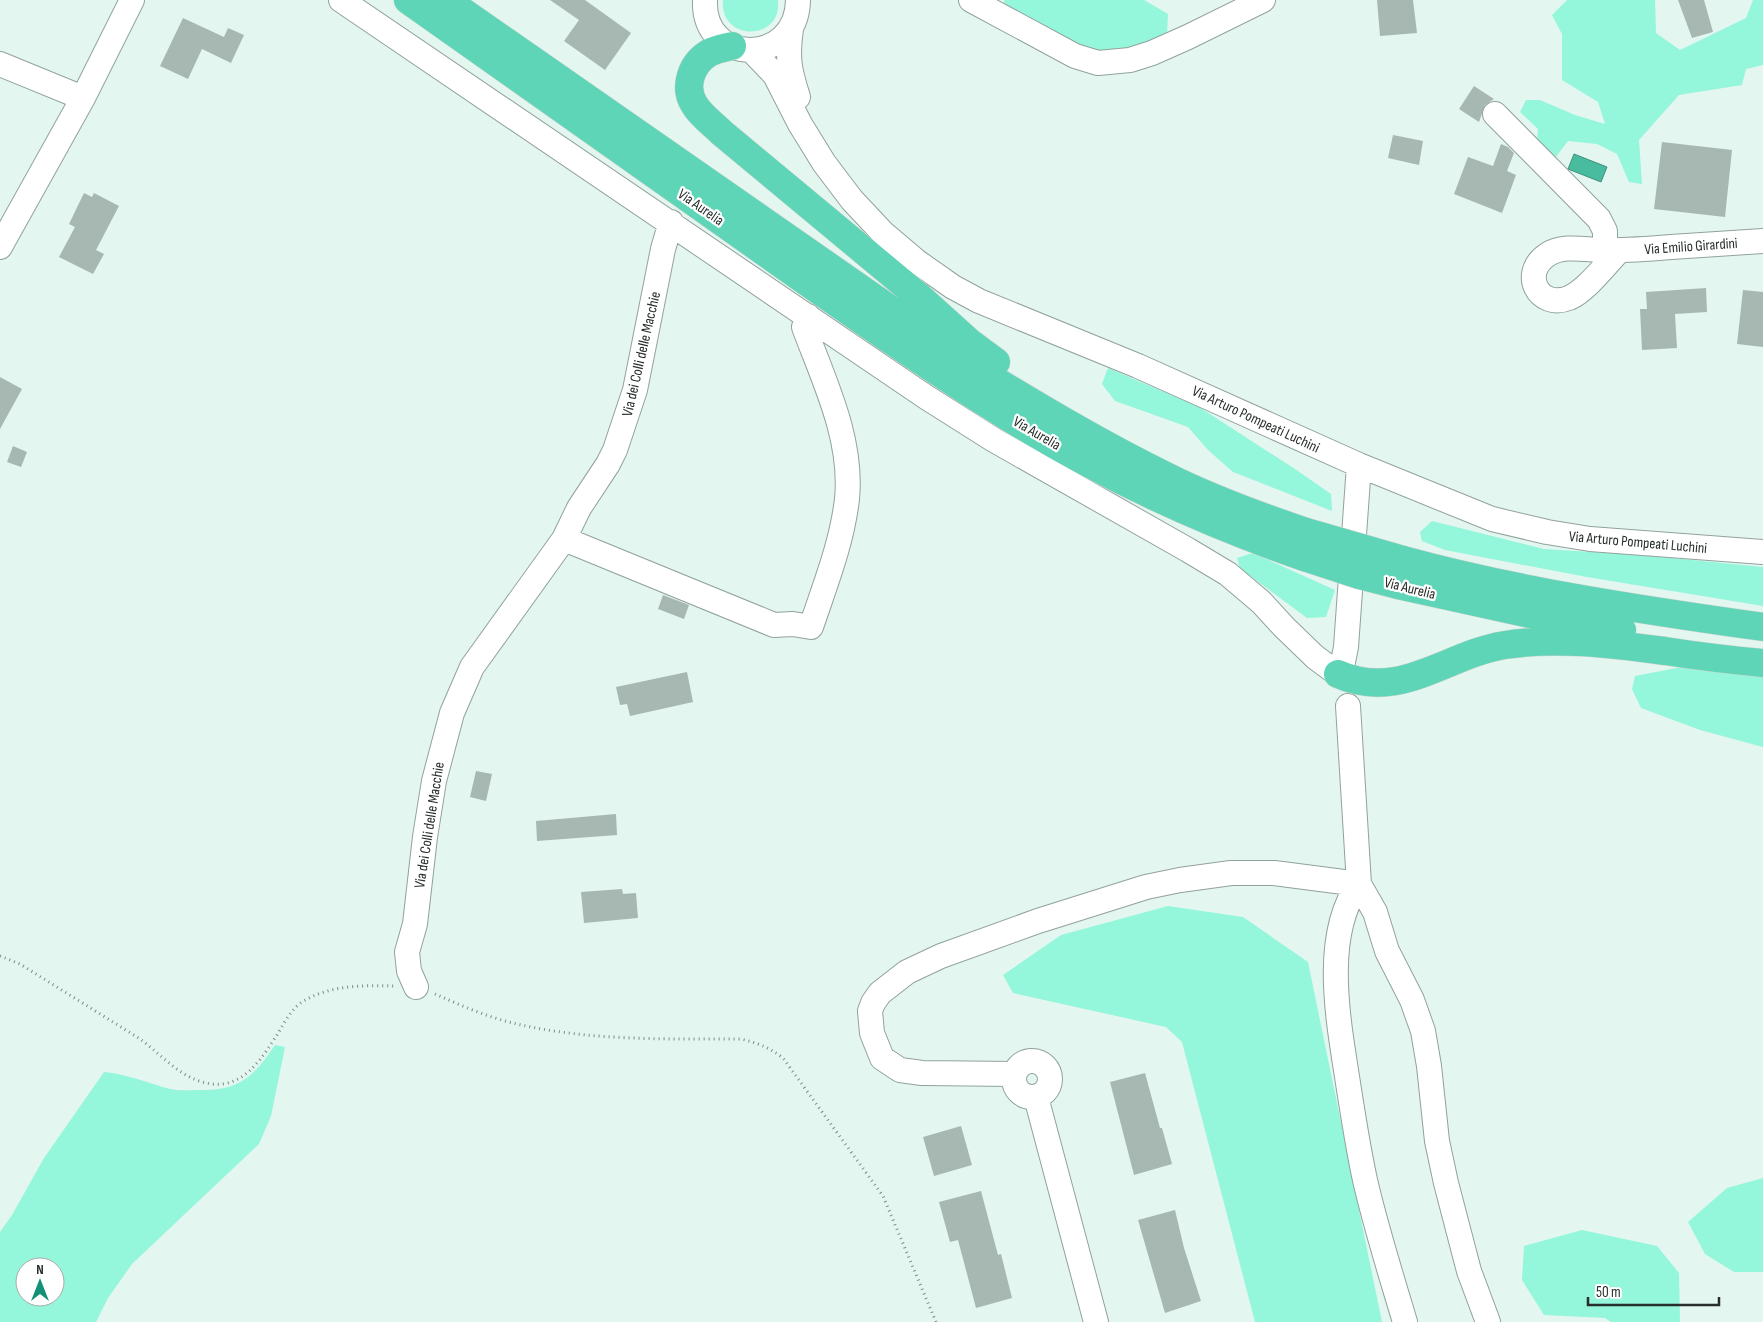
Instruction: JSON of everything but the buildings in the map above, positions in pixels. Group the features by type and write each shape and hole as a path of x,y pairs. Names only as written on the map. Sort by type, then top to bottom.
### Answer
{"highway":[{"name":"Via Aurelia","path":"408,0 858,318 990,406 1096,467 1140,489 1232,529 1305,544"},
{"name":"Via Aurelia","path":"446,0 976,369 1064,423 1169,478 1248,511 1359,575 1400,572 1465,576 1542,593 1763,627"},
{"path":"742,48 719,49 699,61 689,84 690,98 696,109 917,295 969,342 1012,372 1131,448 1169,478"},
{"name":"Via Aurelia","path":"1400,572 1530,614 1763,652"},
{"path":"1338,674 1359,682 1391,682 1416,676 1487,649 1516,644 1557,642 1615,645 1763,663"}],"street":[{"path":"0,247 83,98 132,0"},
{"path":"341,0 671,222 926,397 994,440 1228,574 1261,602 1315,657 1338,674 1346,647 1360,465"},
{"name":"Via Arturo Pompeati Luchini","path":"798,0 788,48 789,66 815,146"},
{"path":"971,0 1075,56 1092,62 1110,63 1130,60 1152,53 1263,0"},
{"name":"Via Arturo Pompeati Luchini","path":"703,3 708,21 714,32 722,40 742,48 775,75 800,124 824,162 852,200 883,234 953,287 1001,311 1138,366 1360,465 1492,519 1533,529 1590,539 1763,552"},
{"path":"742,48 767,48 780,40 791,29"},
{"path":"0,64 83,98"},
{"name":"Via Emilio Girardini","path":"1495,114 1599,219 1612,251 1763,241"},
{"name":"Via dei Colli delle Macchie","path":"416,987 409,971 407,952 415,924 425,837 434,781 452,713 472,667 564,539 579,508 608,464 626,420 640,372 663,249 671,222"},
{"path":"564,539 774,625 793,624 811,627 839,543 847,498 846,462 838,418 804,327 808,316"},
{"path":"1348,706 1360,884 1375,912 1387,951 1408,992 1422,1026 1429,1066 1437,1141 1446,1183 1469,1271 1488,1322"},
{"path":"1014,1074 922,1073 900,1070 882,1058 872,1033 870,1011 873,1003 880,993 907,972 941,956 1038,921 1146,887 1213,874 1245,873 1274,873 1360,884"},
{"path":"1360,884 1353,893 1339,934 1336,1006 1356,1132 1366,1181 1405,1322"},
{"path":"1034,1060 1044,1065 1050,1075 1049,1086 1042,1095 1030,1098 1018,1092 1015,1086 1014,1074 1017,1068 1028,1061 1034,1060"},
{"path":"1036,1097 1096,1322"}],"path":[{"path":"0,956 20,964 142,1040 171,1066 201,1082 210,1084 227,1083 250,1072 271,1044 289,1015 301,1003 323,992 356,986 416,987 461,1006 512,1023 553,1031 626,1038 742,1039 758,1043 772,1049 783,1058 883,1196 936,1322"}],"shaded area":[{"path":"723,0 778,0 777,14 771,24 762,30 751,32 740,30 731,24 724,14"},
{"path":"1004,0 1144,0 1168,14 1167,35 1140,46 1095,54 1005,10"},
{"path":"1567,0 1655,0 1656,33 1680,50 1746,18 1753,0 1763,0 1763,65 1746,69 1742,85 1679,95 1639,140 1642,184 1629,182 1617,154 1597,144 1568,141 1555,158 1537,140 1538,129 1520,112 1526,100 1540,100 1575,115 1605,124 1598,102 1562,80 1562,34 1552,15"},
{"path":"1574,154 1607,167 1601,182 1568,169"},
{"path":"1108,368 1199,407 1331,494 1332,511 1233,472 1208,450 1188,427 1115,401 1102,384"},
{"path":"1432,521 1544,549 1641,555 1763,567 1763,606 1587,577 1445,550 1422,541 1420,532"},
{"path":"1253,553 1335,590 1326,617 1307,618 1240,568 1237,558"},
{"path":"1687,666 1763,675 1763,747 1700,730 1641,708 1632,689 1635,676"},
{"path":"1168,906 1243,917 1308,962 1382,1322 1255,1322 1182,1042 1166,1027 1013,993 1003,975 1061,935"},
{"path":"275,1045 285,1047 271,1116 259,1144 132,1264 108,1298 96,1322 0,1322 0,1232 12,1215 44,1158 104,1072 173,1090 211,1090 234,1085 251,1074"},
{"path":"1763,1178 1763,1272 1734,1272 1705,1254 1688,1222 1727,1188"},
{"path":"1582,1230 1657,1246 1679,1273 1680,1322 1611,1322 1605,1318 1544,1315 1522,1280 1524,1246"}]}
